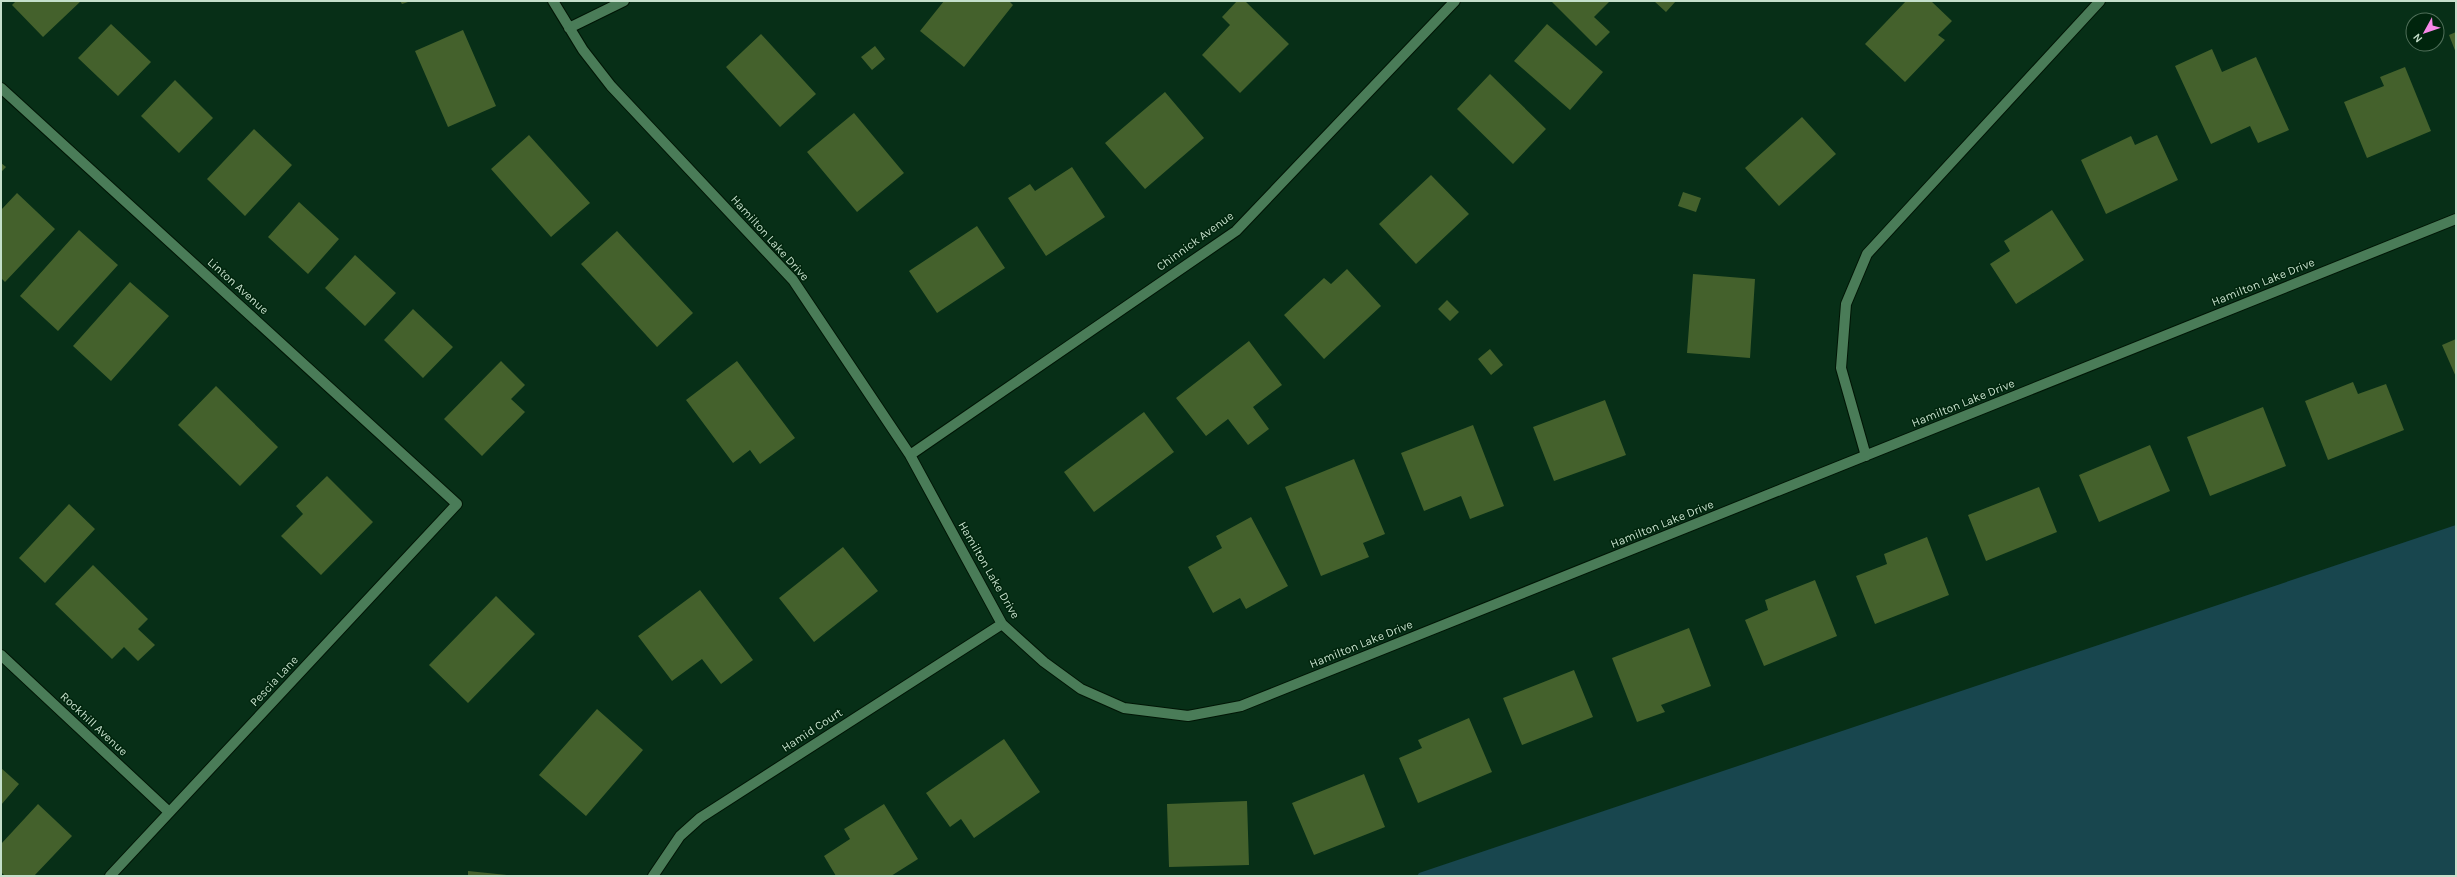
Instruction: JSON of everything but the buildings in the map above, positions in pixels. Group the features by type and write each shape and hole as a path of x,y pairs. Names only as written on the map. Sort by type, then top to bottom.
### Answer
{"street":[{"name":"Hamilton Lake Drive","path":"554,1 568,28 611,86 793,280 910,455 1002,624 1044,662 1081,689 1124,708 1188,716 1241,706 2456,219"},
{"path":"568,28 624,1"},
{"name":"Chinnick Avenue","path":"910,455 1236,231 1455,1"},
{"path":"1866,456 1841,368 1846,304 1867,254 2100,1"},
{"name":"Linton Avenue","path":"1,88 457,504"},
{"name":"Pescia Lane","path":"110,876 457,504"},
{"name":"Hamid Court","path":"653,876 680,836 700,818 1002,624"},
{"name":"Rockhill Avenue","path":"1,655 169,812"}],"water":[{"path":"2456,525 2456,876 1417,876 1419,873"}]}
